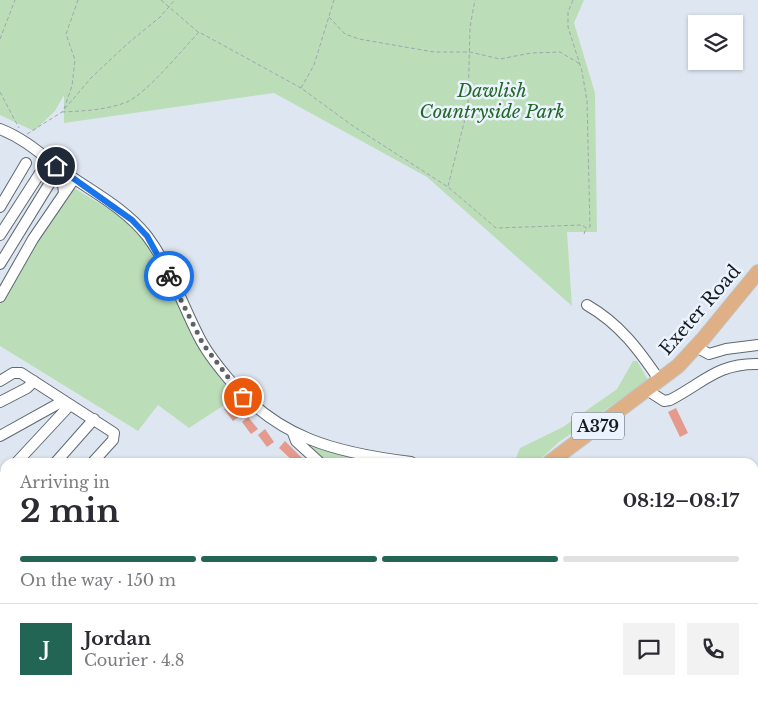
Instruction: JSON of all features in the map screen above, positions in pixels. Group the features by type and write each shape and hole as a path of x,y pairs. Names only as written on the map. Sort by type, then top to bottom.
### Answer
{"main road":[{"name":"Exeter Road","path":"555,458 660,381 696,347 758,272"}],"street":[{"path":"0,129 19,137 74,179 116,207 147,236 203,344 243,397 266,416 292,433 323,444 379,458"},
{"path":"0,207 26,163"},
{"path":"0,235 40,173"},
{"path":"0,264 54,179 61,181 64,193"},
{"path":"0,297 33,239 74,179"},
{"path":"587,305 606,316 624,332 660,381"},
{"path":"696,347 709,354 726,349 758,345"},
{"path":"647,390 664,401 670,400 720,369 735,365 758,364"},
{"path":"0,381 16,372 34,381 114,433 114,436 96,458"},
{"path":"0,402 27,388 34,381"},
{"path":"0,436 66,403"},
{"path":"20,458 66,403"},
{"path":"60,458 94,419"},
{"path":"292,433 296,441 315,458"}],"path":[{"path":"0,39 15,0"},
{"path":"62,112 72,86 75,60 66,34 78,0"},
{"path":"161,0 199,32 301,88 352,126 448,187 496,228 582,225 586,228"},
{"path":"19,137 62,112 91,78 175,0"},
{"path":"301,88 314,65 334,0"},
{"path":"448,187 468,107 470,27 475,0"},
{"path":"572,0 568,12 568,27 580,64 587,101 590,227 586,228 584,234"},
{"path":"329,17 346,34 359,39 434,52 470,52 500,59 531,53 560,52 580,64"},
{"path":"62,112 97,110 128,101 148,85 199,32"},
{"path":"0,92 20,128 19,137"}],"green space":[{"name":"Dawlish Countryside Park","path":"0,0 584,0 574,23 595,93 597,232 567,232 572,306 427,177 274,93 64,123 64,95 55,111 34,131 0,115"},
{"path":"72,187 119,215 139,232 157,257 198,343 230,391 228,395 232,400 189,428 158,405 138,431 0,346 0,304"},
{"path":"633,361 637,361 648,380 559,442 541,458 516,458 520,448 563,427 617,389"},
{"path":"313,447 364,458 318,458 310,449"}],"building":[{"path":"231,404 240,416 233,421 224,409"},
{"path":"676,408 688,433 680,437 668,412"},
{"path":"248,417 258,429 251,434 242,422"},
{"path":"265,429 274,442 267,447 258,435"},
{"path":"285,441 303,458 290,458 279,448"}],"way so far":[{"path":"169,276 203,344 243,397"}],"route":[{"path":"56,166 132,220 147,236 169,276"}]}
